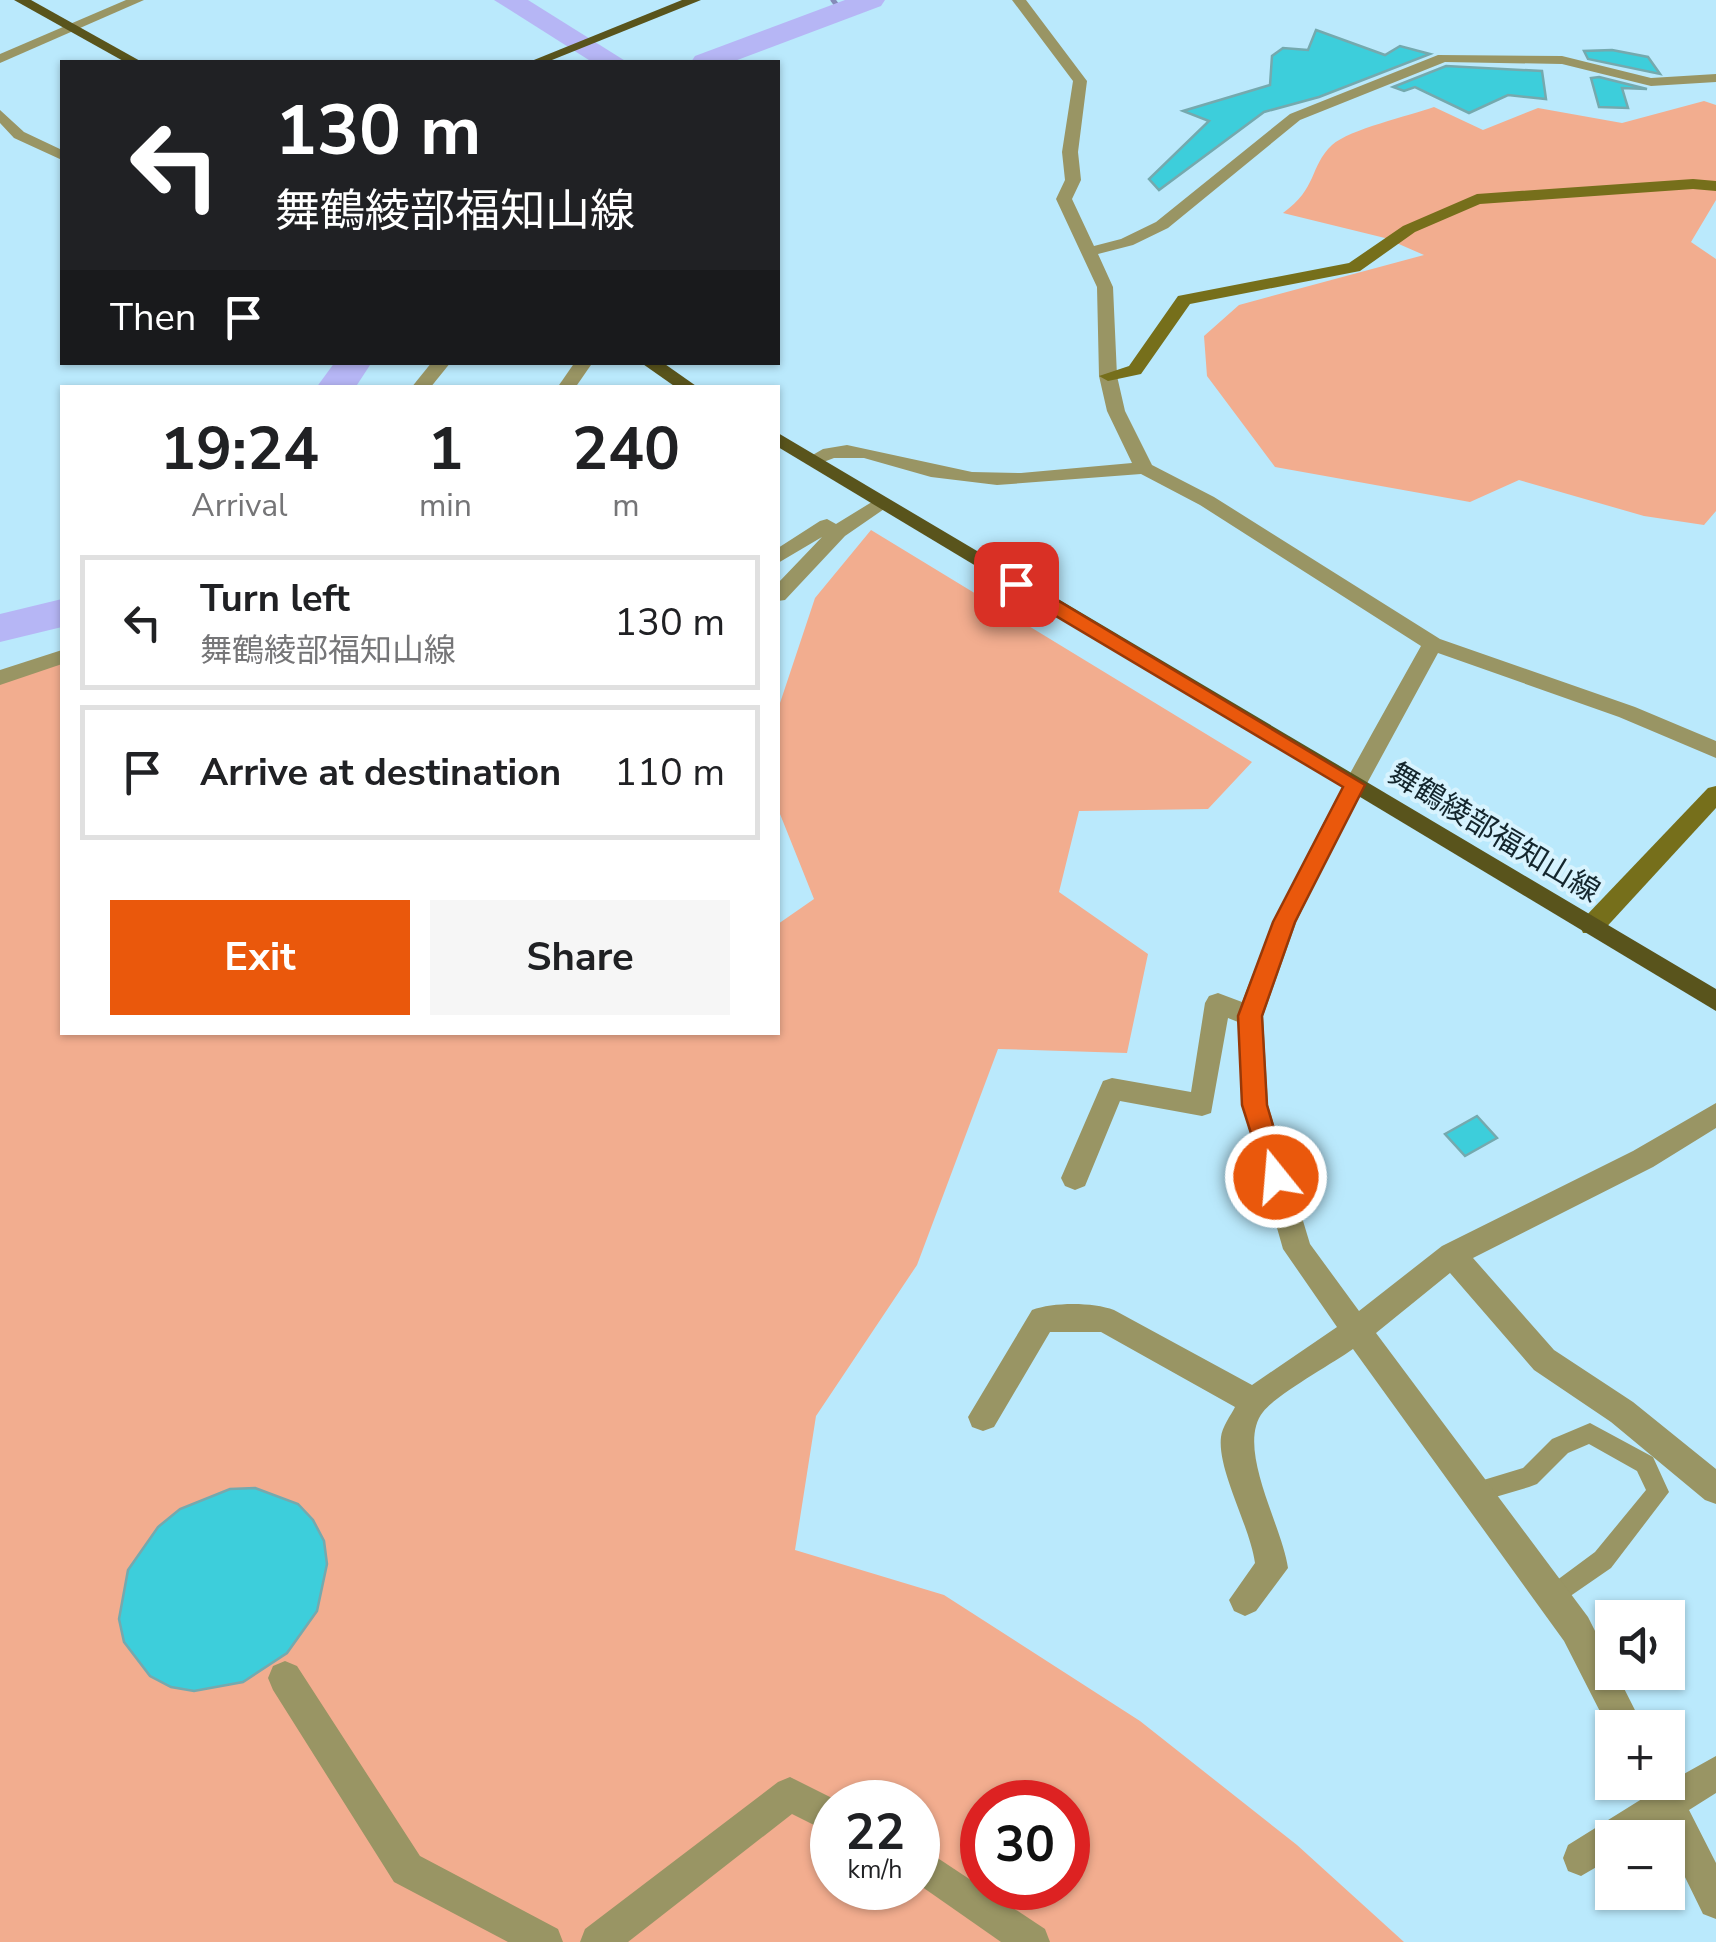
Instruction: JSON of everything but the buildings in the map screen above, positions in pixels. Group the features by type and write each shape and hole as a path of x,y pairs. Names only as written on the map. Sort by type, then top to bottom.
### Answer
{"main road":[{"path":"21,0 132,60"},
{"path":"541,60 694,0"},
{"path":"654,365 685,385"},
{"name":"舞鶴綾部福知山線","path":"780,440 1716,1001"}],"street":[{"path":"0,59 78,29 138,0"},
{"path":"1019,0 1080,81 1070,152 1073,180 1064,199 1092,251 1105,286 1108,376 1116,411 1144,468"},
{"path":"1092,251 1126,242 1162,225 1295,116 1443,58 1562,60 1651,82 1716,78"},
{"path":"0,114 19,135 60,155"},
{"path":"1108,376 1135,370 1184,300 1354,267 1409,229 1477,199 1692,184 1716,186"},
{"path":"423,385 439,365"},
{"path":"813,460 842,450 863,450 948,475 1018,478 1144,468 1208,500 1433,644 1628,712 1716,750"},
{"path":"780,593 846,526 880,503"},
{"path":"780,556 827,524 846,526"},
{"path":"1433,644 1354,785 1284,922 1250,1016 1254,1105 1297,1249 1576,1628 1618,1710"},
{"path":"0,678 60,658"},
{"path":"1592,926 1716,794"},
{"path":"1074,1178 1112,1089 1202,1105 1218,1003 1250,1016"},
{"path":"1245,1600 1272,1568 1268,1539 1246,1484 1236,1437 1253,1400 1356,1331 1452,1255 1643,1159 1716,1114"},
{"path":"1452,1255 1544,1360 1622,1412 1716,1490"},
{"path":"984,1417 1042,1320 1104,1320 1253,1400"},
{"path":"285,1678 407,1869 545,1942"},
{"path":"1685,1784 1716,1773"},
{"path":"598,1942 790,1794 810,1805"},
{"path":"1632,1820 1654,1800"},
{"path":"1665,1800 1716,1901"},
{"path":"1581,1858 1595,1849"},
{"path":"940,1878 1032,1942"}],"lane":[{"path":"1475,1492 1528,1477 1560,1446 1590,1432 1645,1464 1658,1492 1602,1560 1553,1598"}],"shaded area":[{"path":"1704,101 1716,105 1716,200 1691,242 1716,259 1716,511 1704,525 1644,516 1519,480 1470,502 1275,467 1207,376 1204,336 1239,305 1424,255 1385,238 1283,213 1302,195 1325,153 1341,139 1434,107 1483,130 1538,108 1622,123"},
{"path":"871,530 1252,762 1208,809 1079,811 1059,892 1148,954 1127,1053 998,1049 917,1265 816,1416 795,1550 944,1595 1140,1721 1297,1845 1404,1942 0,1942 0,683 60,660 60,1035 780,1035 780,923 814,899 780,814 780,703 815,598"}],"waterway":[{"path":"508,0 609,60"},
{"path":"833,0 841,11"},
{"path":"711,60 871,0"},
{"path":"337,385 352,365"},
{"path":"0,628 60,613"}],"route":[{"path":"1016,584 1354,785 1284,922 1250,1016 1254,1105 1276,1177"}]}
